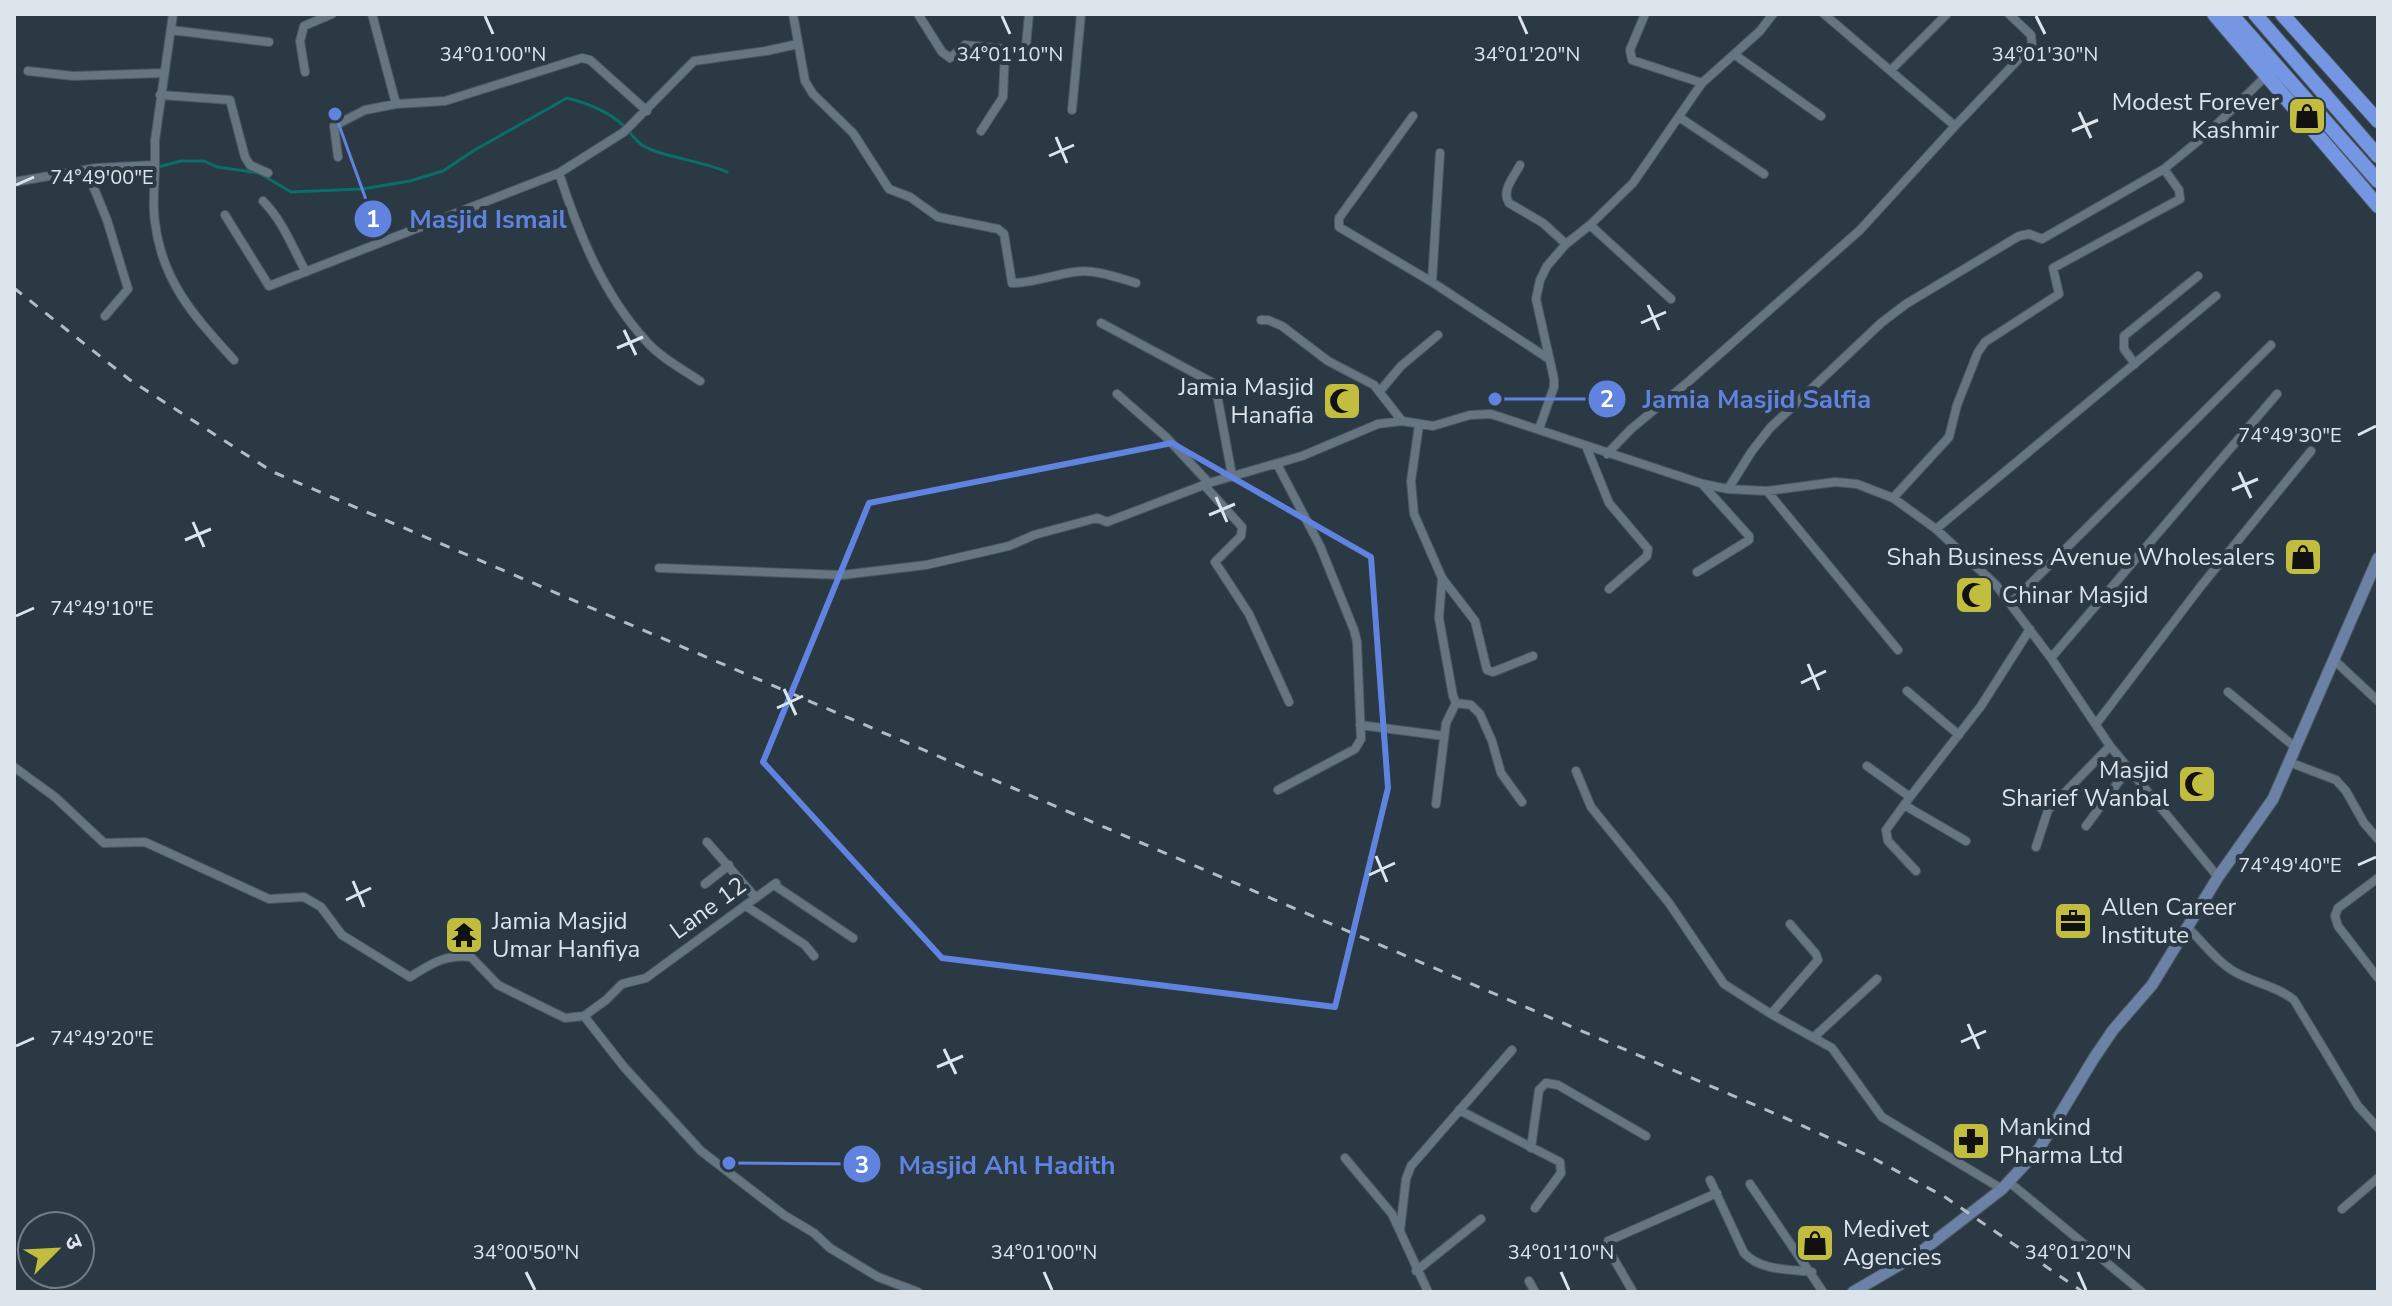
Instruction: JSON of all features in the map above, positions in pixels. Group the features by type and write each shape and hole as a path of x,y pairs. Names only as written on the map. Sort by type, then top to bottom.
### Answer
{"highway":[{"path":"2214,14 2378,181"},
{"path":"2231,14 2378,206"},
{"path":"2255,14 2378,156"},
{"path":"2282,14 2378,121"}],"main road":[{"path":"1853,1292 1918,1254 2005,1185 2039,1149 2094,1058 2113,1030 2152,985 2218,877 2273,799 2378,558"}],"street":[{"path":"173,14 160,95 155,221 166,271 189,310 234,360"},
{"path":"305,72 300,41 304,26 332,14"},
{"path":"372,14 396,104"},
{"path":"793,14 805,81 813,94 853,133 889,189 910,197 938,217 998,229 1004,234 1012,283 1077,272 1109,275 1136,283"},
{"path":"918,14 942,52 950,58 965,45 1025,49 1029,14"},
{"path":"1072,110 1081,14"},
{"path":"1645,14 1630,50 1632,60 1702,83"},
{"path":"1539,429 1554,387 1537,310 1537,290 1547,266 1640,174 1702,83 1760,31 1773,14"},
{"path":"1824,14 1955,126"},
{"path":"1891,70 1947,14"},
{"path":"1607,454 1631,429 1860,230 2032,45 2031,35 2009,14"},
{"path":"171,30 269,42"},
{"path":"225,215 269,286 559,173 624,132 694,61 798,44"},
{"path":"981,131 1003,97 1005,49"},
{"path":"1735,55 1821,116"},
{"path":"338,157 334,126 365,110 396,104 445,101 582,58 590,60 647,111"},
{"path":"28,71 73,76 164,73"},
{"path":"1728,489 1770,428 1893,312 2019,236 2029,234 2042,239 2164,169 2208,133 2272,71"},
{"path":"160,95 230,100 245,157 250,165 268,173"},
{"path":"1413,116 1338,222 1344,232 1432,282 1549,359"},
{"path":"1679,117 1764,174"},
{"path":"1432,282 1440,153"},
{"path":"14,182 96,168 155,165"},
{"path":"1520,165 1506,191 1506,198 1509,203 1543,223 1566,244"},
{"path":"1893,498 1949,437 1957,405 1985,342 2059,294 2053,268 2180,199 2179,190 2164,169"},
{"path":"87,171 107,220 128,289 105,316"},
{"path":"559,173 573,218 619,308 648,343 700,381"},
{"path":"263,201 280,218 286,236 306,272"},
{"path":"1590,225 1671,299"},
{"path":"2135,364 2124,349 2124,336 2198,276"},
{"path":"1936,529 2216,296"},
{"path":"1261,320 1282,326 1328,361 1368,381 1380,391 1402,421"},
{"path":"1101,323 1215,384 1232,475"},
{"path":"1380,391 1401,366 1438,335"},
{"path":"2011,603 2271,345"},
{"path":"1117,394 1166,437 1242,527 1241,536 1215,562 1249,614 1289,702"},
{"path":"2051,658 2277,394"},
{"path":"659,568 842,575 926,565 1009,546 1034,535 1097,518 1107,522 1232,475 1316,451 1368,427 1402,421 1441,425 1485,413 1607,454 1728,489 1767,491 1843,483 1868,487 1893,498 1936,529 1984,571 2051,658 2110,746 2218,877"},
{"path":"1419,425 1411,481 1414,514 1442,578 1475,621 1489,672 1533,656"},
{"path":"1586,446 1609,503 1648,549 1647,556 1609,589"},
{"path":"2096,724 2201,586 2311,451"},
{"path":"1277,464 1320,546 1354,630 1360,725 1358,746 1278,790"},
{"path":"1697,572 1749,540 1749,536 1703,484"},
{"path":"1767,491 1898,650"},
{"path":"1442,578 1439,618 1456,703"},
{"path":"1916,871 1886,838 1886,830 1981,706 2030,629"},
{"path":"2334,660 2378,701"},
{"path":"1907,691 1959,735"},
{"path":"2228,692 2295,747"},
{"path":"1436,804 1447,718 1456,703"},
{"path":"1456,703 1471,705 1480,714 1501,773 1522,802"},
{"path":"1360,725 1444,736"},
{"path":"2036,847 2048,810 2110,746"},
{"path":"2289,762 2336,780 2378,839"},
{"path":"1867,766 1907,801 1966,841"},
{"path":"14,767 55,797 104,843 145,842 269,899 304,897 321,907 342,935 410,977 438,959 454,955 471,957 498,985 519,997 565,1018 584,1016 624,1067 701,1151 830,1248 878,1277 918,1292"},
{"path":"2086,826 2128,769"},
{"path":"1576,771 1591,807 1669,903 1724,984 1832,1048 1882,1117 2005,1185 2142,1292"},
{"path":"707,842 756,898"},
{"path":"705,884 729,865"},
{"path":"2378,878 2338,908 2335,916 2338,926 2378,978"},
{"name":"Lane 12","path":"584,1016 622,984 646,978 775,884 853,938"},
{"path":"746,906 805,945 814,956"},
{"path":"1771,1014 1818,960 1790,924"},
{"path":"2188,928 2226,966 2294,1000 2358,1106 2378,1128"},
{"path":"1814,1037 1877,979"},
{"path":"1400,1231 1406,1179 1411,1166 1512,1050"},
{"path":"1531,1148 1539,1090 1546,1083 1558,1085 1646,1136"},
{"path":"1459,1110 1561,1165 1561,1173 1535,1208"},
{"path":"1345,1158 1384,1203 1428,1292"},
{"path":"2342,1209 2378,1178"},
{"path":"1710,1180 1744,1253 1750,1259 1769,1267 1812,1272"},
{"path":"1750,1184 1823,1292"},
{"path":"1633,1292 1607,1247 1608,1241 1717,1193"},
{"path":"1416,1271 1481,1219"},
{"path":"1529,1281 1535,1292"}],"highlighted area":[{"path":"1172,443 1371,557 1388,788 1335,1007 942,958 763,762 869,503"}],"waterway":[{"path":"158,167 181,161 204,161 217,167 259,173 291,192 362,189 410,181 443,171 567,98 612,116 639,143 650,149 727,172"}],"railway":[{"path":"14,288 130,380 273,472 1867,1155 1945,1197 2083,1292"}],"place":[{"name":"Masjid Ismail","path":"335,114"},
{"name":"Modest Forever Kashmir","path":"2307,116"},
{"name":"Jamia Masjid Salfia","path":"1495,399"},
{"name":"Jamia Masjid Hanafia","path":"1342,401"},
{"name":"Shah Business Avenue Wholesalers","path":"2303,557"},
{"name":"Chinar Masjid","path":"1974,595"},
{"name":"Masjid Sharief Wanbal","path":"2197,784"},
{"name":"Allen Career Institute","path":"2073,921"},
{"name":"Jamia Masjid Umar Hanfiya","path":"464,935"},
{"name":"Mankind Pharma Ltd","path":"1971,1141"},
{"name":"Masjid Ahl Hadith","path":"729,1163"},
{"name":"Medivet Agencies","path":"1815,1243"}]}
